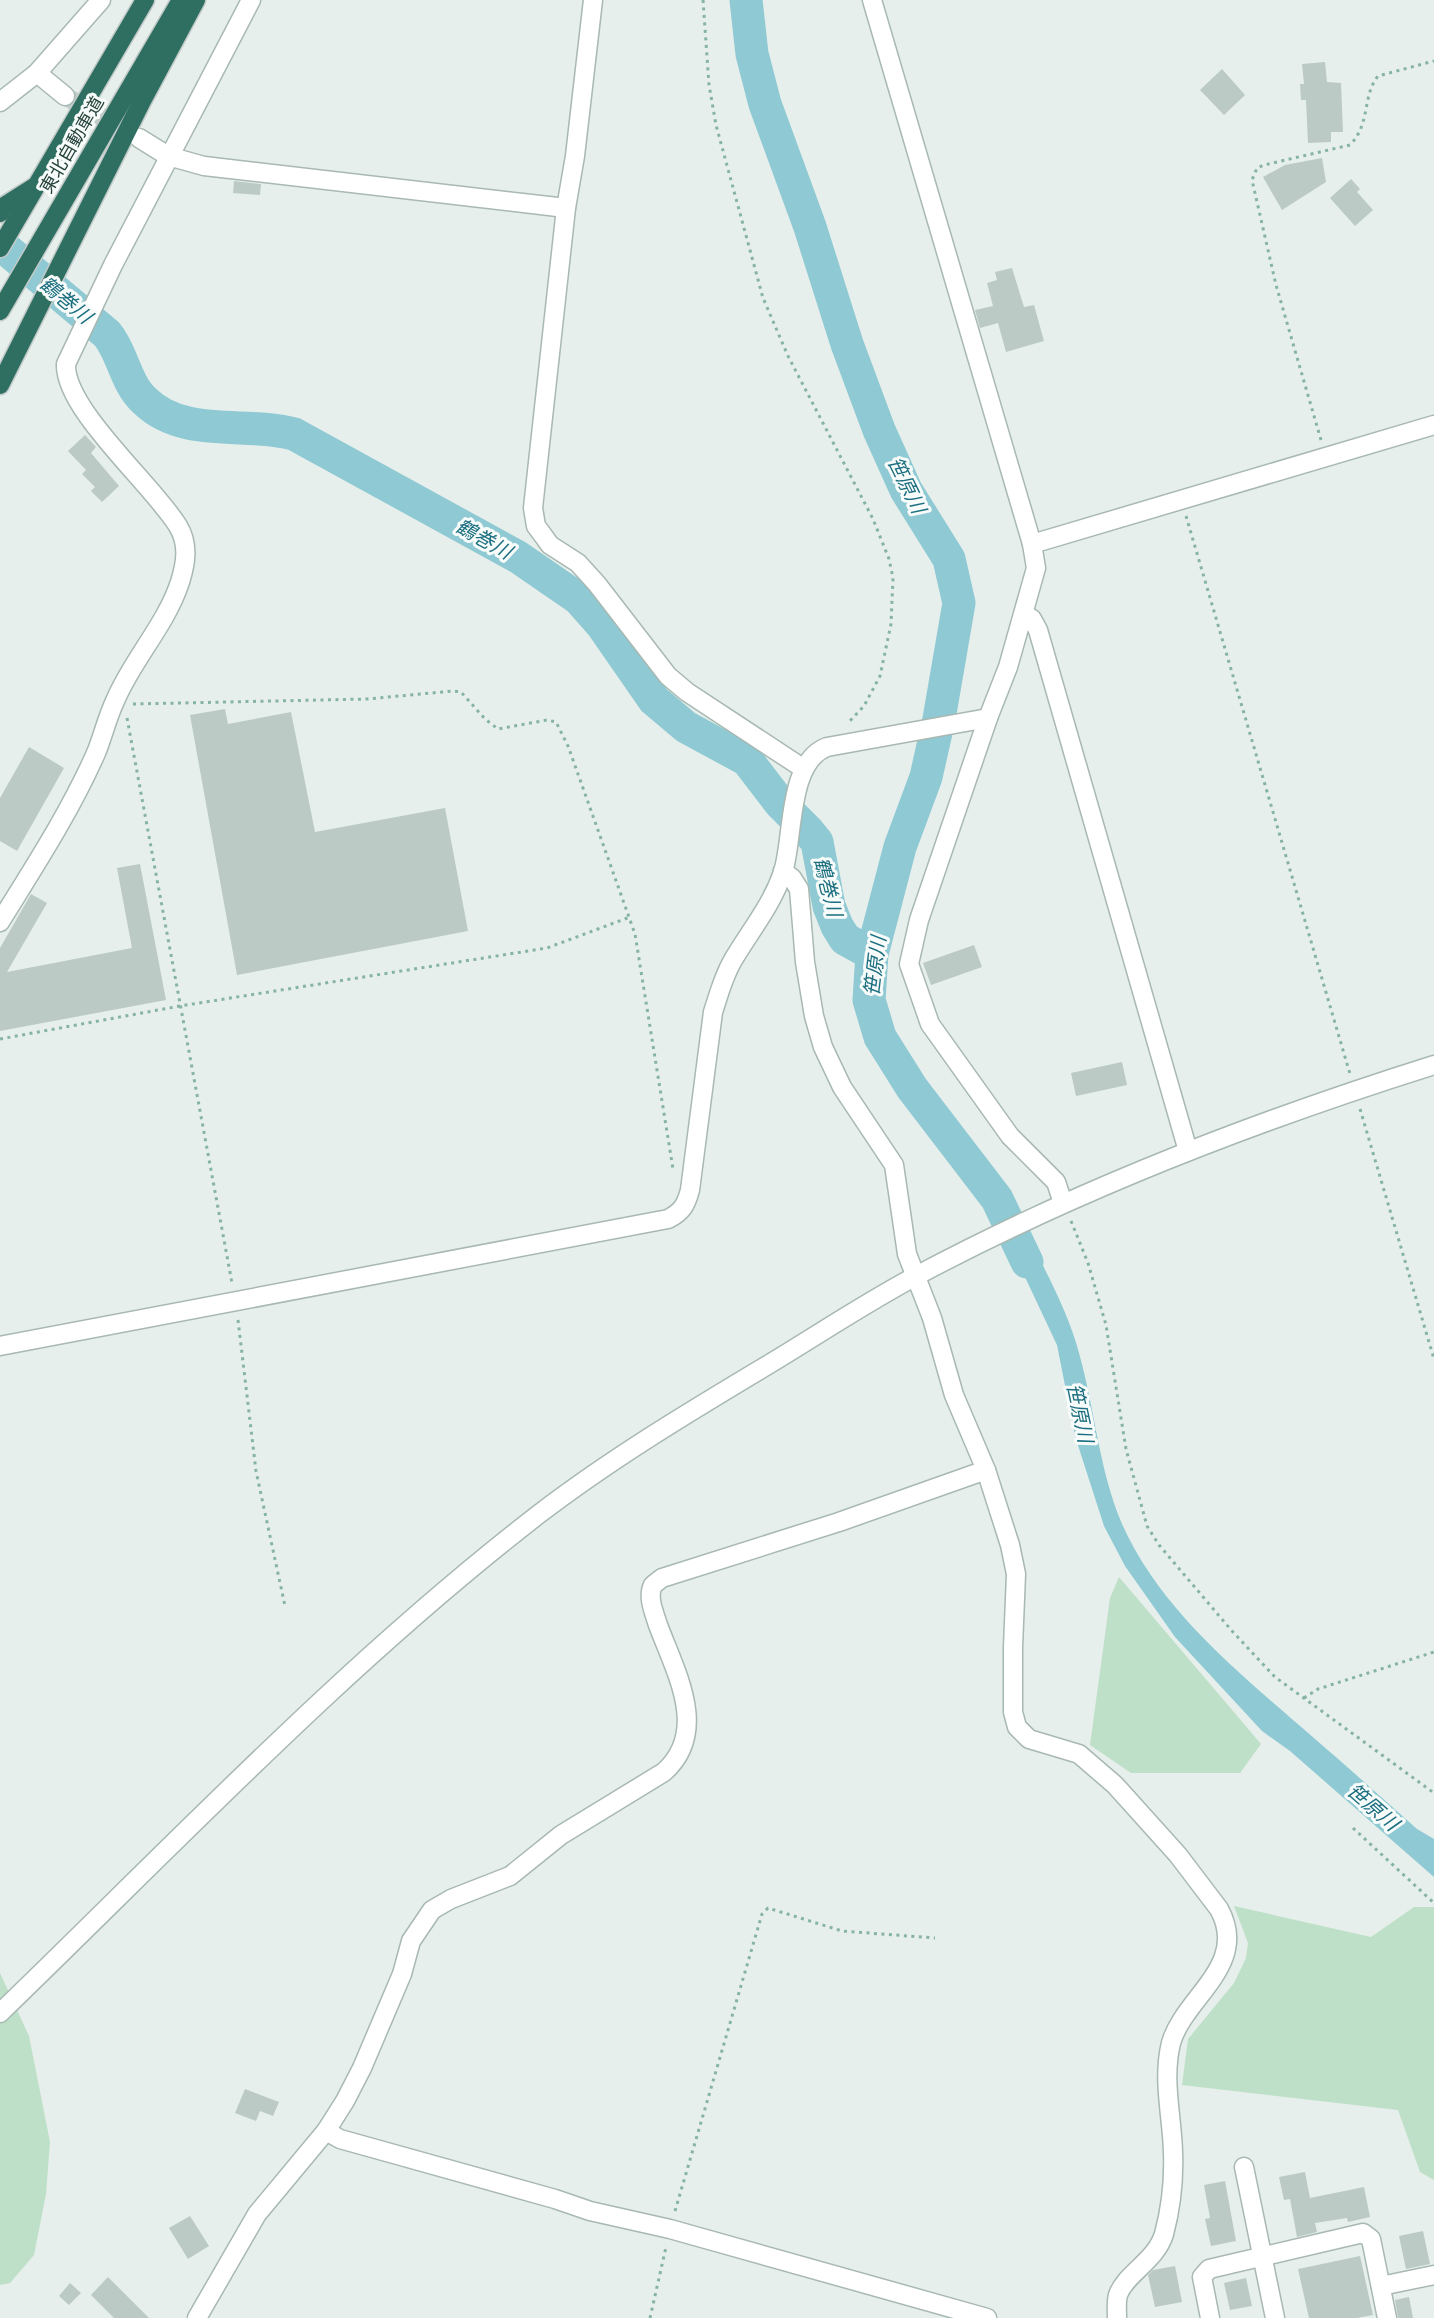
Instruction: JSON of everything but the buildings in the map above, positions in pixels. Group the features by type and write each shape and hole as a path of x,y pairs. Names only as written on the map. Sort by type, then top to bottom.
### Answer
{"highway":[{"name":"東北自動車道","path":"0,248 8,212 38,184 144,0"},
{"name":"東北自動車道","path":"0,311 181,0"},
{"path":"0,385 64,255 196,0"}],"street":[{"path":"0,102 37,73 101,0"},
{"path":"0,922 53,836 171,602 183,570 185,544 178,525 71,389 66,364 168,156 251,0"},
{"path":"593,0 575,156 566,208 533,508 536,526 550,545 578,563 597,584 668,676 687,692 802,772"},
{"path":"872,0 1032,544 1036,568 1008,667 988,718 919,920 909,964 930,1024 1010,1136 1056,1182 1063,1203"},
{"path":"37,73 64,96"},
{"path":"139,138 168,156 204,166 314,181 566,208"},
{"path":"1032,544 1434,425"},
{"path":"1024,614 1032,619 1038,630 1188,1151"},
{"path":"0,1346 668,1219 682,1210 690,1190 713,1012 721,984 766,907 784,864 802,772 812,756 827,747 988,718"},
{"path":"784,864 799,890 805,962 814,1016 823,1047 842,1087 894,1165 907,1254 932,1318 954,1395 986,1470 1007,1535 1016,1574 1013,1712 1020,1732 1029,1739 1079,1754 1115,1785 1178,1855 1219,1909 1226,1938 1226,1952 1219,1970 1172,2041 1167,2063 1173,2151 1168,2214 1157,2250 1119,2293 1117,2318"},
{"path":"0,2013 250,1767 425,1608 541,1513 666,1426 914,1276 1063,1203 1188,1151 1355,1090 1434,1065"},
{"path":"197,2318 257,2214 326,2131 362,2068 402,1974 411,1941 432,1911 451,1899 510,1876 561,1835 664,1772 676,1759 688,1734 688,1713 652,1606 653,1584 662,1578 839,1522 986,1470"},
{"path":"326,2131 340,2139 555,2199 590,2211 670,2229 987,2318"},
{"path":"1244,2167 1275,2318"},
{"path":"1210,2318 1203,2272 1211,2268 1363,2234 1371,2239 1387,2318"},
{"path":"1381,2286 1434,2275"}],"path":[{"path":"703,0 709,85 716,125 763,298 788,356 873,519 889,559 893,578 891,624 880,676 857,715 839,727"},
{"path":"1326,457 1276,285 1252,180 1257,168 1264,165 1350,145 1364,125 1371,87 1378,76 1434,61"},
{"path":"1181,500 1434,1359"},
{"path":"285,1606 256,1471 235,1300 120,701 136,705 367,699 458,691 498,729 547,720 556,722 568,746 635,934 673,1171 682,1185 690,1190"},
{"path":"0,1039 180,1006 547,948 630,917"},
{"path":"1063,1203 1088,1263 1106,1325 1126,1449 1147,1526 1159,1545 1232,1631 1275,1677 1434,1792"},
{"path":"1304,1698 1318,1689 1434,1652"},
{"path":"1353,1828 1434,1903"},
{"path":"650,2318 670,2229 762,1914 768,1908 842,1931 935,1938"}],"green space":[{"path":"1119,1577 1261,1744 1240,1773 1131,1773 1090,1745 1110,1598"},
{"path":"1234,1906 1371,1937 1414,1907 1434,1907 1434,2180 1420,2172 1398,2110 1182,2085 1188,2039 1234,1983 1246,1958 1248,1943"},
{"path":"0,1973 29,2036 50,2142 46,2194 34,2255 10,2283 0,2285"}],"water":[{"path":"1027,1233 1069,1322 1084,1374 1108,1483 1122,1524 1139,1556 1181,1614 1233,1667 1417,1829 1434,1839 1434,1877 1290,1751 1262,1731 1175,1637 1125,1566 1104,1526 1075,1436 1057,1345 1008,1241"}],"waterway":[{"name":"笹原川","path":"746,0 752,54 765,104 810,227 847,344 879,430 906,490 949,559 959,603 939,719 926,777 900,847 872,954 869,1000 880,1037 912,1088 997,1199 1027,1262"},
{"name":"鶴巻川","path":"0,244 107,334 138,394 161,413 197,425 276,430 294,434 518,557 579,599 602,625 654,700 686,727 747,760 780,803 808,831 817,842 829,906 837,926 845,939 872,954"}],"tunnel":[{"path":"65,96 123,129"}]}
